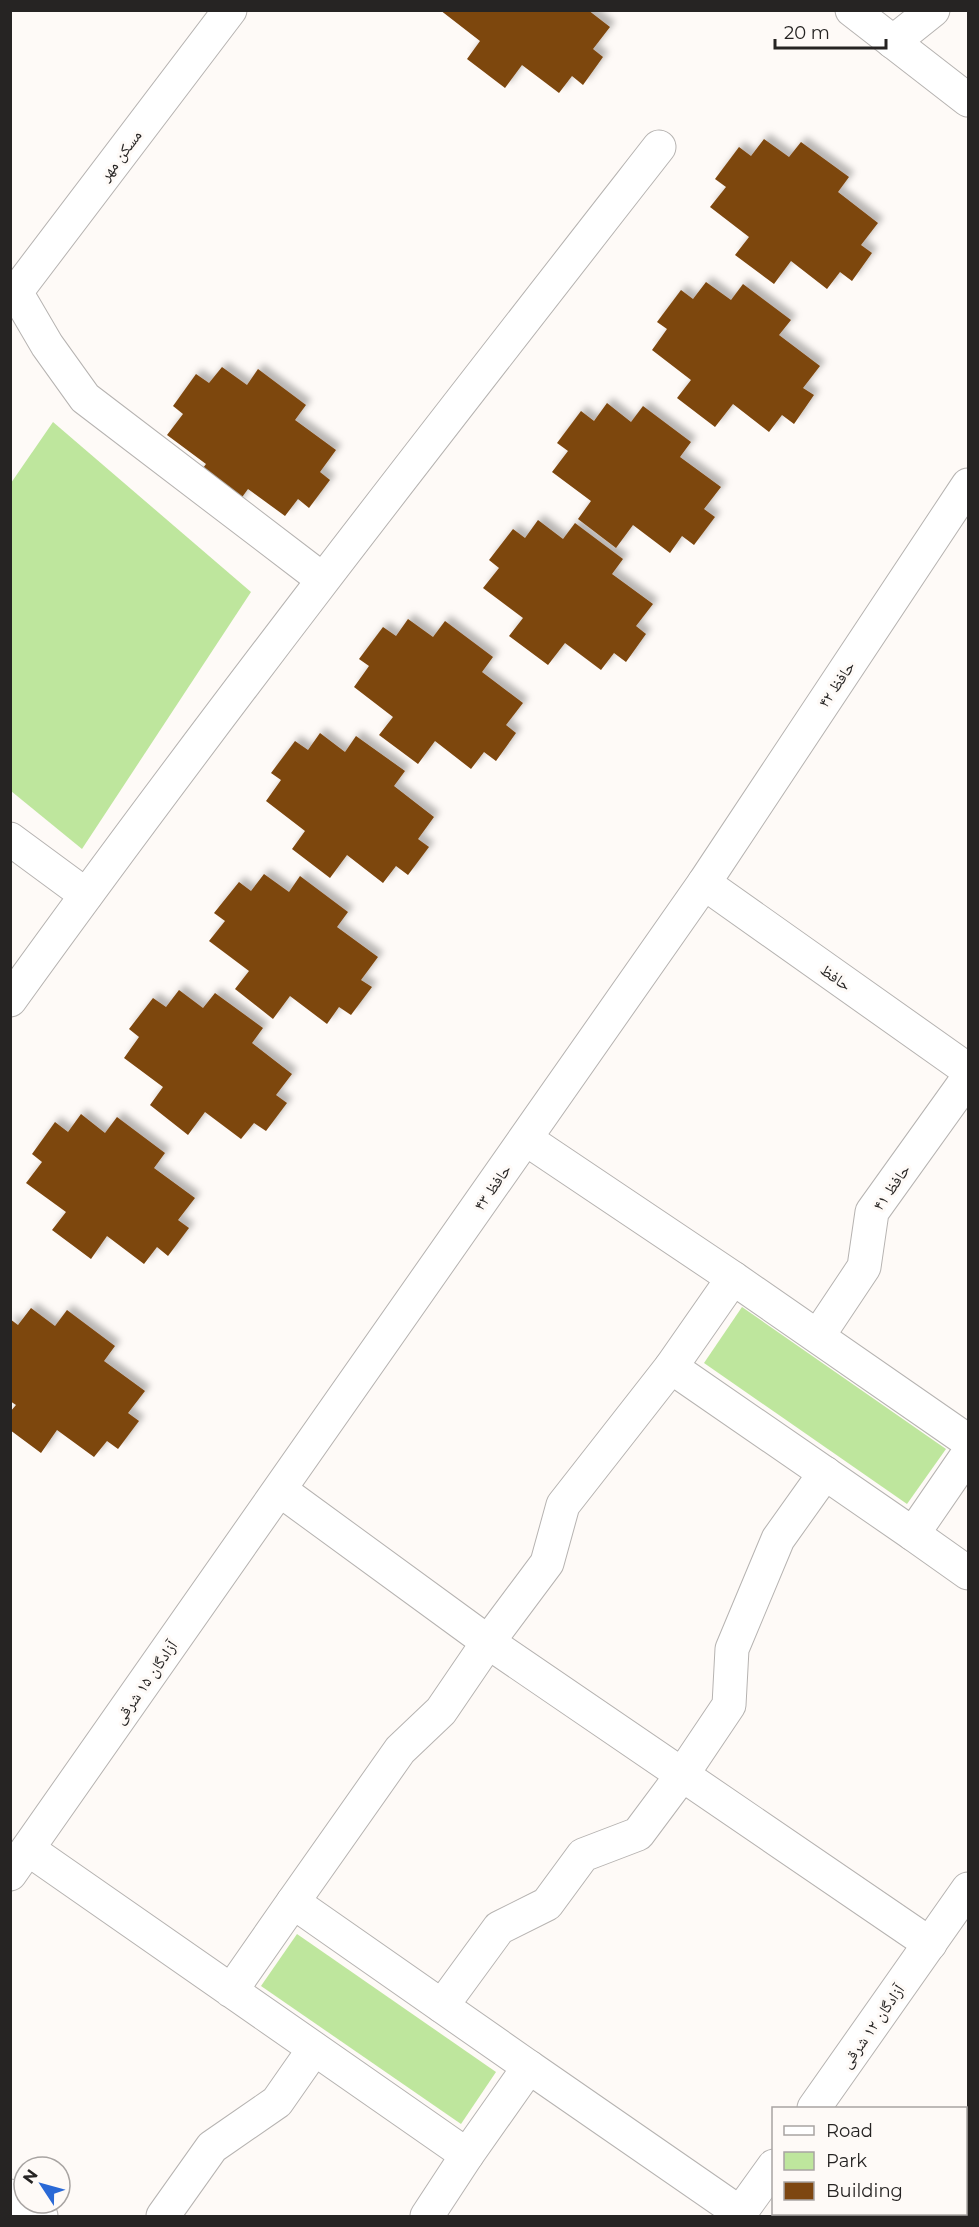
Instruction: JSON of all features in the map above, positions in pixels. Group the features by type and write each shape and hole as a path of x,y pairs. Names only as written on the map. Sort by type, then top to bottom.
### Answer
{"street":[{"name":"مسکن مهر","path":"13,296 230,10"},
{"path":"852,10 969,100"},
{"path":"892,42 933,10"},
{"path":"10,1000 322,579 658,147"},
{"path":"13,296 85,398 322,579"},
{"name":"حافظ ۴۲","path":"704,884 969,485"},
{"path":"10,838 86,895"},
{"name":"حافظ","path":"704,884 969,1070"},
{"name":"حافظ ۴۳","path":"280,1490 704,884"},
{"name":"حافظ ۴۱","path":"818,1336 864,1267 872,1212 969,1078"},
{"path":"526,1139 969,1441"},
{"path":"231,1991 400,1750 441,1711 488,1642 547,1563 563,1505 671,1367 733,1278"},
{"path":"671,1367 969,1573"},
{"path":"913,1534 969,1454"},
{"path":"442,2006 499,1928 547,1904 583,1855 638,1834 682,1775 729,1705 732,1649 778,1539 825,1473"},
{"path":"280,1490 488,1642 930,1944"},
{"name":"آزادگان ۱۵ شرقی","path":"19,1862 280,1490"},
{"path":"19,1862 231,1991 467,2155"},
{"name":"آزادگان ۱۲ شرقی","path":"815,2107 969,1889"},
{"path":"293,1902 739,2215 772,2169"},
{"path":"163,2217 212,2147 277,2102 314,2049"},
{"path":"427,2217 529,2067"},
{"path":"10,2196 41,2217"}],"green space":[{"path":"53,422 251,592 82,849 11,791 11,483"},
{"path":"742,1307 946,1449 907,1504 704,1363"},
{"path":"297,1934 496,2072 461,2124 261,1986"},
{"path":"960,2215 962,2216 800,2216"}],"building":[{"path":"440,10 588,10 610,27 593,49 603,57 583,85 572,76 559,93 522,65 505,88 467,59 480,41"},
{"path":"764,139 789,157 801,142 849,177 838,192 878,223 861,245 872,253 852,281 840,272 827,289 791,261 774,284 735,255 749,237 710,207 726,187 715,179 739,147 751,156"},
{"path":"706,282 731,300 743,284 791,320 779,335 820,366 803,388 814,395 794,424 782,415 769,432 733,404 715,427 677,398 691,380 652,350 667,329 657,322 681,290 693,299"},
{"path":"222,367 247,385 258,369 306,405 295,420 336,450 320,472 330,480 309,508 298,499 285,516 248,489 232,511 193,482 206,464 167,435 183,414 173,406 196,374 209,383"},
{"path":"607,403 631,422 643,406 691,442 680,457 721,487 704,509 715,517 694,545 682,536 670,553 633,525 616,548 578,519 591,501 552,472 568,451 557,443 581,411 594,421"},
{"path":"538,520 563,539 575,523 623,559 612,574 653,604 636,626 646,634 626,662 614,653 601,670 565,643 548,665 509,636 523,618 483,588 499,568 489,560 513,529 525,538"},
{"path":"408,619 433,637 445,621 493,657 482,672 523,703 506,725 516,733 496,761 484,752 471,769 435,741 418,764 379,735 393,717 354,687 369,666 359,659 383,627 396,636"},
{"path":"320,733 345,752 356,736 405,771 394,786 434,817 418,839 429,847 408,875 396,866 383,883 347,855 330,878 292,849 305,831 266,801 281,780 271,773 295,741 308,750"},
{"path":"264,874 289,892 300,876 348,912 337,927 378,957 361,980 372,987 351,1015 339,1007 327,1024 290,996 273,1019 235,989 249,971 209,941 225,921 214,913 239,882 251,891"},
{"path":"179,990 203,1008 215,993 263,1028 252,1043 292,1074 276,1095 287,1103 266,1131 254,1123 241,1139 205,1112 188,1135 150,1105 163,1087 124,1058 139,1037 129,1029 153,998 166,1007"},
{"path":"81,1114 105,1133 117,1117 165,1153 154,1168 195,1198 178,1220 189,1228 168,1256 157,1247 144,1264 107,1236 91,1259 52,1230 66,1212 26,1183 42,1162 32,1154 55,1122 68,1132"},
{"path":"31,1308 55,1326 67,1310 115,1346 104,1361 145,1391 128,1413 139,1421 118,1449 107,1441 94,1457 57,1430 41,1453 10,1430 10,1412 16,1405 10,1401 10,1319 18,1325"}]}
